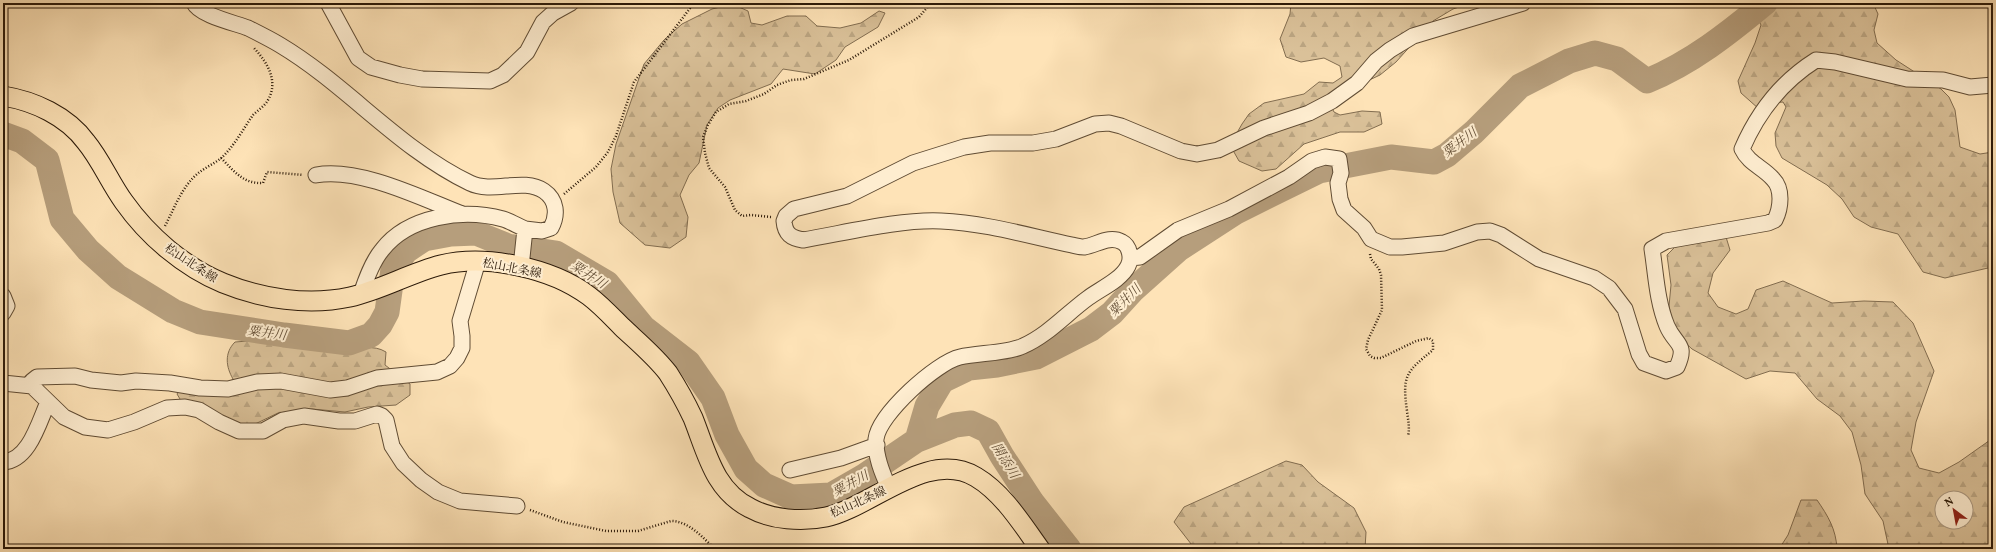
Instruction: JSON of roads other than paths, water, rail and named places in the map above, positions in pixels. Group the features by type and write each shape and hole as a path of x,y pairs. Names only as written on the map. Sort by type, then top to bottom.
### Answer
{"main road":[{"name":"松山北条線","path":"3,96 27,102 48,111 76,130 86,141 122,200 158,240 173,254 218,281 260,296 315,301 347,298 367,293 442,265 478,261 521,261 568,283 589,296 649,352 667,372 680,393 692,416 712,471 729,494 751,509 774,517 800,519 827,517 850,508 886,482 932,471 954,468 976,477 998,496 1040,549"}],"street":[{"path":"194,3 196,7 207,13 249,28 280,45 348,94 426,157 454,175 474,185 495,187 537,187 546,192 554,201 556,220 551,228 542,231 525,231 503,219 462,214 399,188 342,174 326,173 316,175"},
{"path":"328,3 358,58 371,67 422,79 490,81 502,75 527,52 543,22 553,13 570,4"},
{"path":"886,482 877,450 876,438 894,409 917,384 935,368 960,357 1022,347 1056,326 1089,297 1122,274 1128,266 1130,258 1127,247 1123,242 1112,239 1084,247 1072,246 995,227 940,221 910,222 803,240 792,238 786,232 784,221 786,216 794,209 847,196 912,163 964,147 990,143 1033,144 1056,139 1095,124 1109,123 1121,126 1181,151 1197,154 1218,150 1264,128 1309,113 1332,101 1357,83 1376,61 1390,50 1413,36 1523,3"},
{"path":"1130,258 1140,256 1161,240 1178,230 1228,209 1289,177 1312,162 1324,157 1339,159 1341,168 1338,183 1340,199 1344,210 1364,228 1371,239 1390,247 1402,247 1444,243 1477,232 1490,231 1501,235 1538,259 1594,278 1609,288 1625,309 1639,354 1644,363 1666,371 1677,366 1681,358 1682,348 1667,327 1660,306 1652,249 1666,241 1768,223 1774,220 1780,201 1778,186 1774,179 1746,157 1742,149 1756,120 1780,87 1816,60 1835,62 1907,79 1943,80 1970,87 1993,85"},
{"path":"367,293 366,280 382,250 395,237 407,229 429,220 462,214"},
{"path":"521,261 525,231"},
{"path":"32,386 32,381 37,378 74,376 92,380 121,383 143,381 170,383 200,388 228,389 257,382 281,381 330,390 347,388 377,378 437,372 450,366 457,358 462,348 460,321 478,261"},
{"path":"3,296 6,306 3,313"},
{"path":"3,383 32,386 64,417 85,427 108,430 134,422 167,408 184,407 199,410 219,422 239,431 263,431 283,420 304,416 339,422 355,421 376,414 382,416 386,420 392,446 403,463 421,480 438,492 460,501 517,506"},
{"path":"3,462 11,462 27,448 48,402"},
{"path":"790,470 877,450"}],"waterway":[{"name":"粟井川","path":"3,134 22,141 47,160 62,219 88,250 118,277 173,311 200,322 349,343 371,335 380,325 387,312 393,269 406,251 424,239 451,234 476,233 508,246 556,253 607,283 643,327 688,362 713,398 727,435 746,469 764,485 791,497 831,495 864,476 917,440 927,406 942,381 969,368 997,365 1036,357 1091,329 1112,313 1132,291 1179,249 1236,212 1319,171 1391,157 1434,162 1447,155 1474,132 1520,86 1569,61 1595,53 1617,59 1647,81 1663,74 1694,56 1738,25 1765,3"},
{"name":"開添川","path":"917,440 955,425 971,423 988,431 1002,456 1032,502 1069,549"}]}
